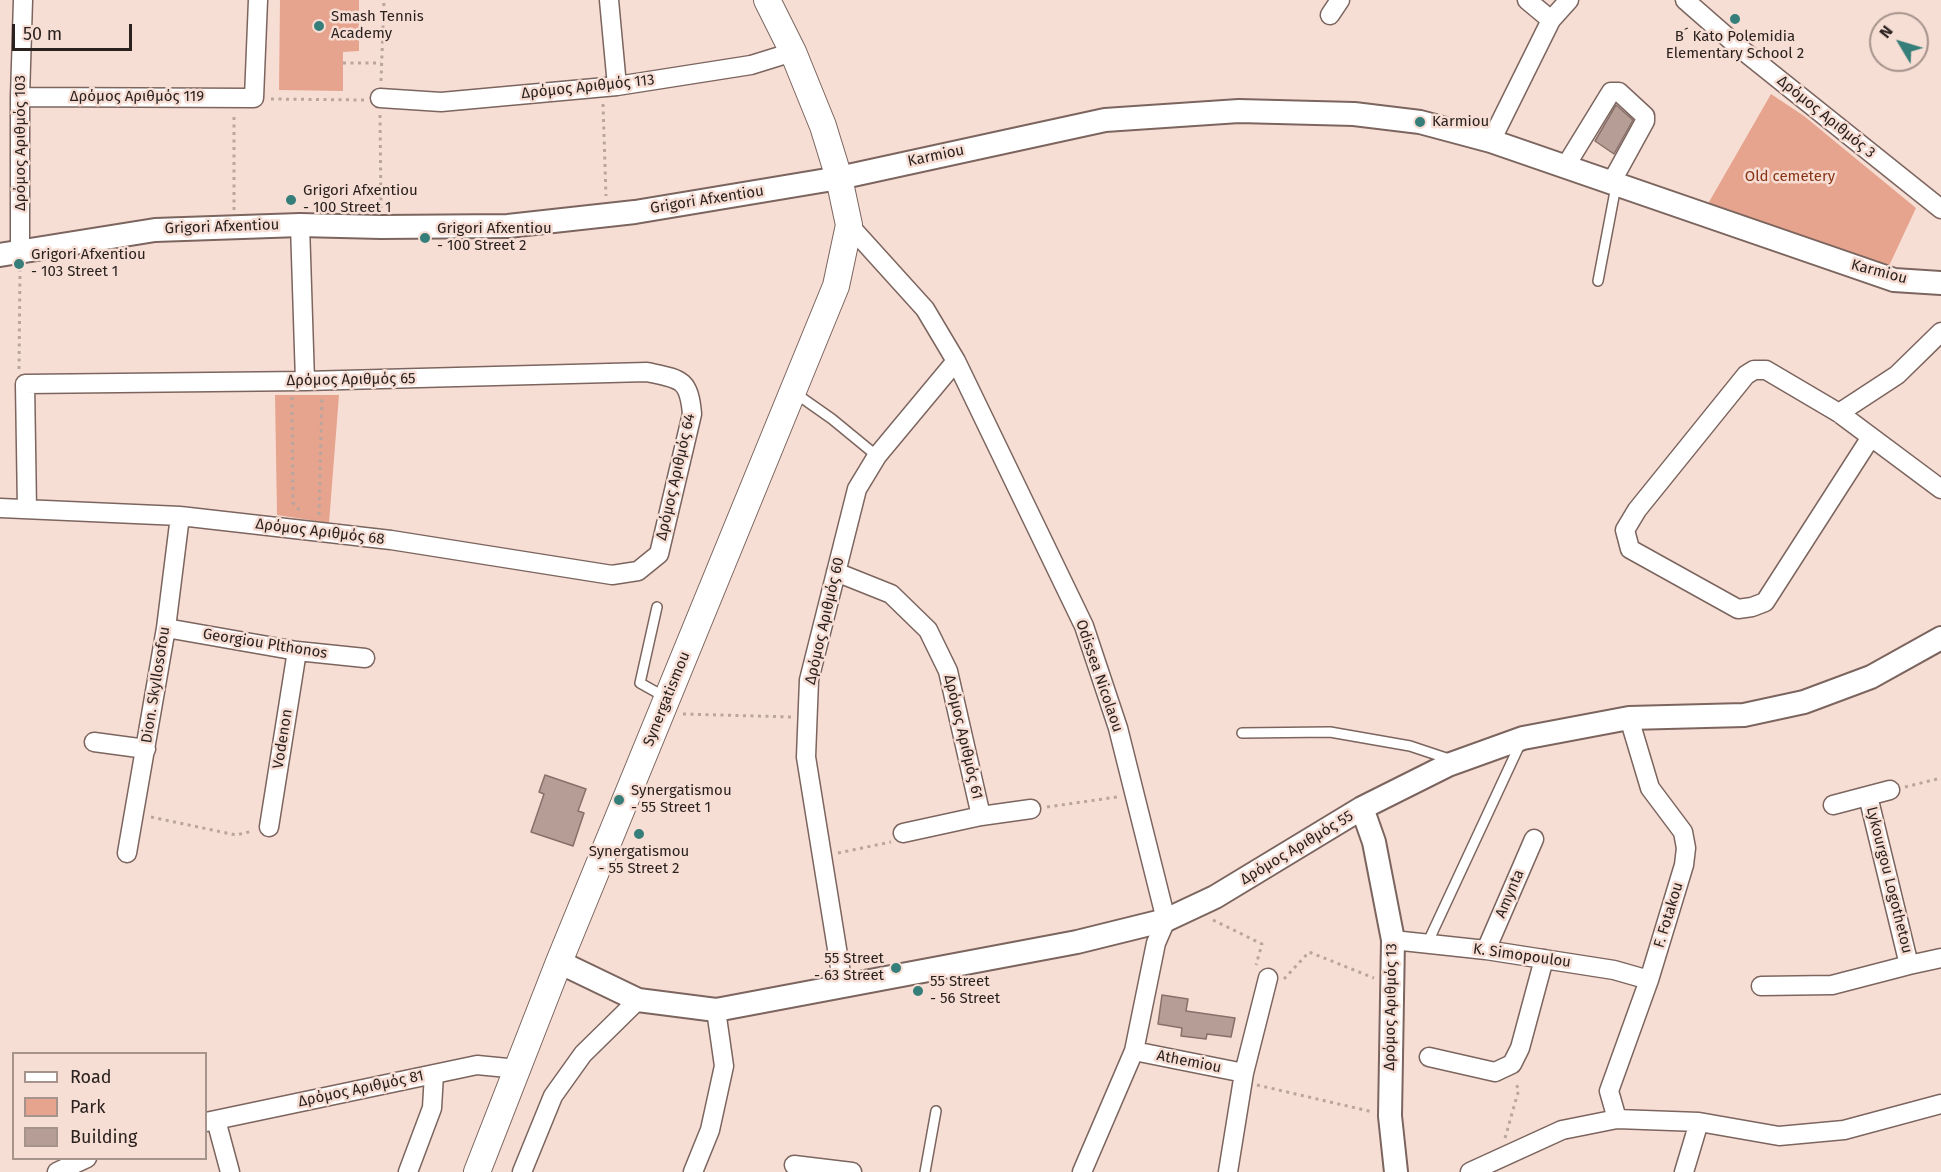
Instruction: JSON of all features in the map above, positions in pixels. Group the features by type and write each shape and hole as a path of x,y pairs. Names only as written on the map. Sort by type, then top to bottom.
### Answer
{"main road":[{"path":"766,0 793,52 824,126 839,178 849,225"},
{"name":"Synergatismou","path":"477,1172 559,962 836,286 849,225"}],"street":[{"name":"Δρόμος Αριθμός 103","path":"10,253 20,97 23,0"},
{"path":"254,98 258,0"},
{"path":"609,0 610,86"},
{"path":"1330,15 1340,0"},
{"path":"1527,0 1551,20"},
{"path":"1491,141 1551,20 1569,0"},
{"name":"Δρόμος Αριθμός 3","path":"1685,0 1741,49 1941,209"},
{"name":"Δρόμος Αριθμός 113","path":"375,99 441,102 610,86 751,65 793,52"},
{"path":"1564,167 1611,92 1619,92 1645,116 1645,121 1614,184"},
{"name":"Δρόμος Αριθμός 119","path":"20,97 254,98"},
{"name":"Karmiou","path":"839,178 1105,120 1239,111 1354,114 1420,122 1491,141 1894,280 1941,283"},
{"name":"Grigori Afxentiou","path":"10,253 155,230 300,225 508,226 607,215 839,178"},
{"path":"300,225 307,381"},
{"name":"Odissea Nicolaou","path":"849,225 925,309 956,361 1084,626 1118,728 1166,920"},
{"path":"1839,413 1897,375 1941,332"},
{"name":"Δρόμος Αριθμός 60","path":"843,986 806,757 809,680 857,489 877,456 956,361"},
{"path":"1871,437 1766,602 1738,609 1630,549 1625,530 1637,510 1746,375 1754,370 1766,370 1839,413 1941,489"},
{"name":"Δρόμος Αριθμός 65","path":"25,384 307,381 647,372 677,378"},
{"name":"Δρόμος Αριθμός 64","path":"638,571 659,554 693,414 691,393 677,378"},
{"path":"25,384 27,509"},
{"name":"Δρόμος Αριθμός 68","path":"0,508 180,516 391,540 612,575 638,571"},
{"name":"Dion. Skyllosofou","path":"127,853 166,628 180,516"},
{"name":"Δρόμος Αριθμός 61","path":"836,572 891,594 928,630 948,671 981,816"},
{"name":"Georgiou Plthonos","path":"166,628 297,651 365,658"},
{"name":"Δρόμος Αριθμός 55","path":"559,962 638,1000 716,1010 1077,942 1166,920 1215,897 1362,808 1457,762 1523,738 1629,718 1744,715 1804,702 1871,677 1941,638"},
{"name":"Vodenon","path":"269,827 297,651"},
{"name":"F. Fotakou","path":"1617,1119 1609,1091 1648,980 1684,865 1686,848 1683,832 1650,788 1629,718"},
{"path":"94,742 146,749"},
{"name":"Lykourgou Logothetou","path":"1833,805 1890,790"},
{"name":"Lykourgou Logothetou","path":"1868,796 1909,964"},
{"name":"Δρόμος Αριθμός 13","path":"1362,808 1374,842 1393,940 1389,1116 1396,1172"},
{"path":"903,833 981,816 1031,809"},
{"name":"Amynta","path":"1486,950 1534,839"},
{"path":"1082,1172 1134,1051 1156,943 1166,920"},
{"name":"K. Simopoulou","path":"1393,940 1544,959 1614,970 1648,980"},
{"path":"1761,986 1832,985 1909,964 1941,958"},
{"path":"1429,1057 1495,1072 1512,1064 1520,1048 1544,959"},
{"path":"1228,1172 1243,1077 1268,978"},
{"path":"522,1172 553,1096 583,1054 638,1000"},
{"path":"693,1172 710,1130 724,1066 716,1010"},
{"name":"Athemiou","path":"1134,1051 1243,1077"},
{"name":"Δρόμος Αριθμός 81","path":"211,1121 477,1065 518,1069"},
{"path":"408,1172 432,1108 435,1074"},
{"path":"1470,1172 1562,1130 1617,1119 1699,1122 1779,1136 1844,1130 1941,1104"},
{"path":"211,1121 230,1172"},
{"path":"1684,1172 1699,1122"},
{"path":"57,1172 83,1160"},
{"path":"794,1165 852,1172"}],"lane":[{"path":"1598,281 1614,184"},
{"path":"792,391 832,419 877,456"},
{"path":"657,607 639,683 664,705"},
{"path":"1242,734 1330,732 1410,746 1457,762"},
{"path":"1427,944 1523,738"},
{"path":"925,1172 936,1111"}],"path":[{"path":"343,63 381,63"},
{"path":"607,215 610,86"},
{"path":"233,227 235,98"},
{"path":"254,98 375,99"},
{"path":"10,253 18,366 25,384"},
{"path":"307,381 319,532"},
{"path":"307,381 293,503 319,532"},
{"path":"664,705 808,717"},
{"path":"1890,790 1941,778"},
{"path":"1031,809 1134,794"},
{"path":"134,814 236,835 269,827"},
{"path":"822,856 898,841 903,833"},
{"path":"1190,908 1263,944 1256,965 1268,978 1284,979 1309,952 1392,985"},
{"path":"1500,1157 1519,1089 1505,1068"},
{"path":"1243,1077 1389,1116"}],"green space":[{"name":"Smash Tennis Academy","path":"280,0 359,0 359,51 343,52 343,91 279,90"},
{"name":"Old cemetery","path":"1771,94 1804,116 1916,208 1888,268 1705,209"},
{"path":"275,395 339,395 329,523 277,515"}],"building":[{"path":"1616,105 1633,120 1614,154 1595,141"},
{"path":"545,775 586,789 578,811 584,813 573,846 531,832 544,794 539,792"},
{"path":"1162,995 1188,999 1186,1011 1235,1018 1231,1037 1207,1034 1206,1039 1181,1036 1182,1028 1158,1024"}],"place":[{"name":"B´ Kato Polemidia Elementary School 2","path":"1735,19"},
{"name":"Smash Tennis Academy","path":"319,26"},
{"name":"Karmiou","path":"1420,122"},
{"name":"Grigori Afxentiou - 100 Street 1","path":"291,200"},
{"name":"Grigori Afxentiou - 100 Street 2","path":"425,238"},
{"name":"Grigori Afxentiou - 103 Street 1","path":"19,264"},
{"name":"Synergatismou - 55 Street 1","path":"619,800"},
{"name":"Synergatismou - 55 Street 2","path":"639,834"},
{"name":"55 Street - 63 Street","path":"896,968"},
{"name":"55 Street - 56 Street","path":"918,991"}]}
